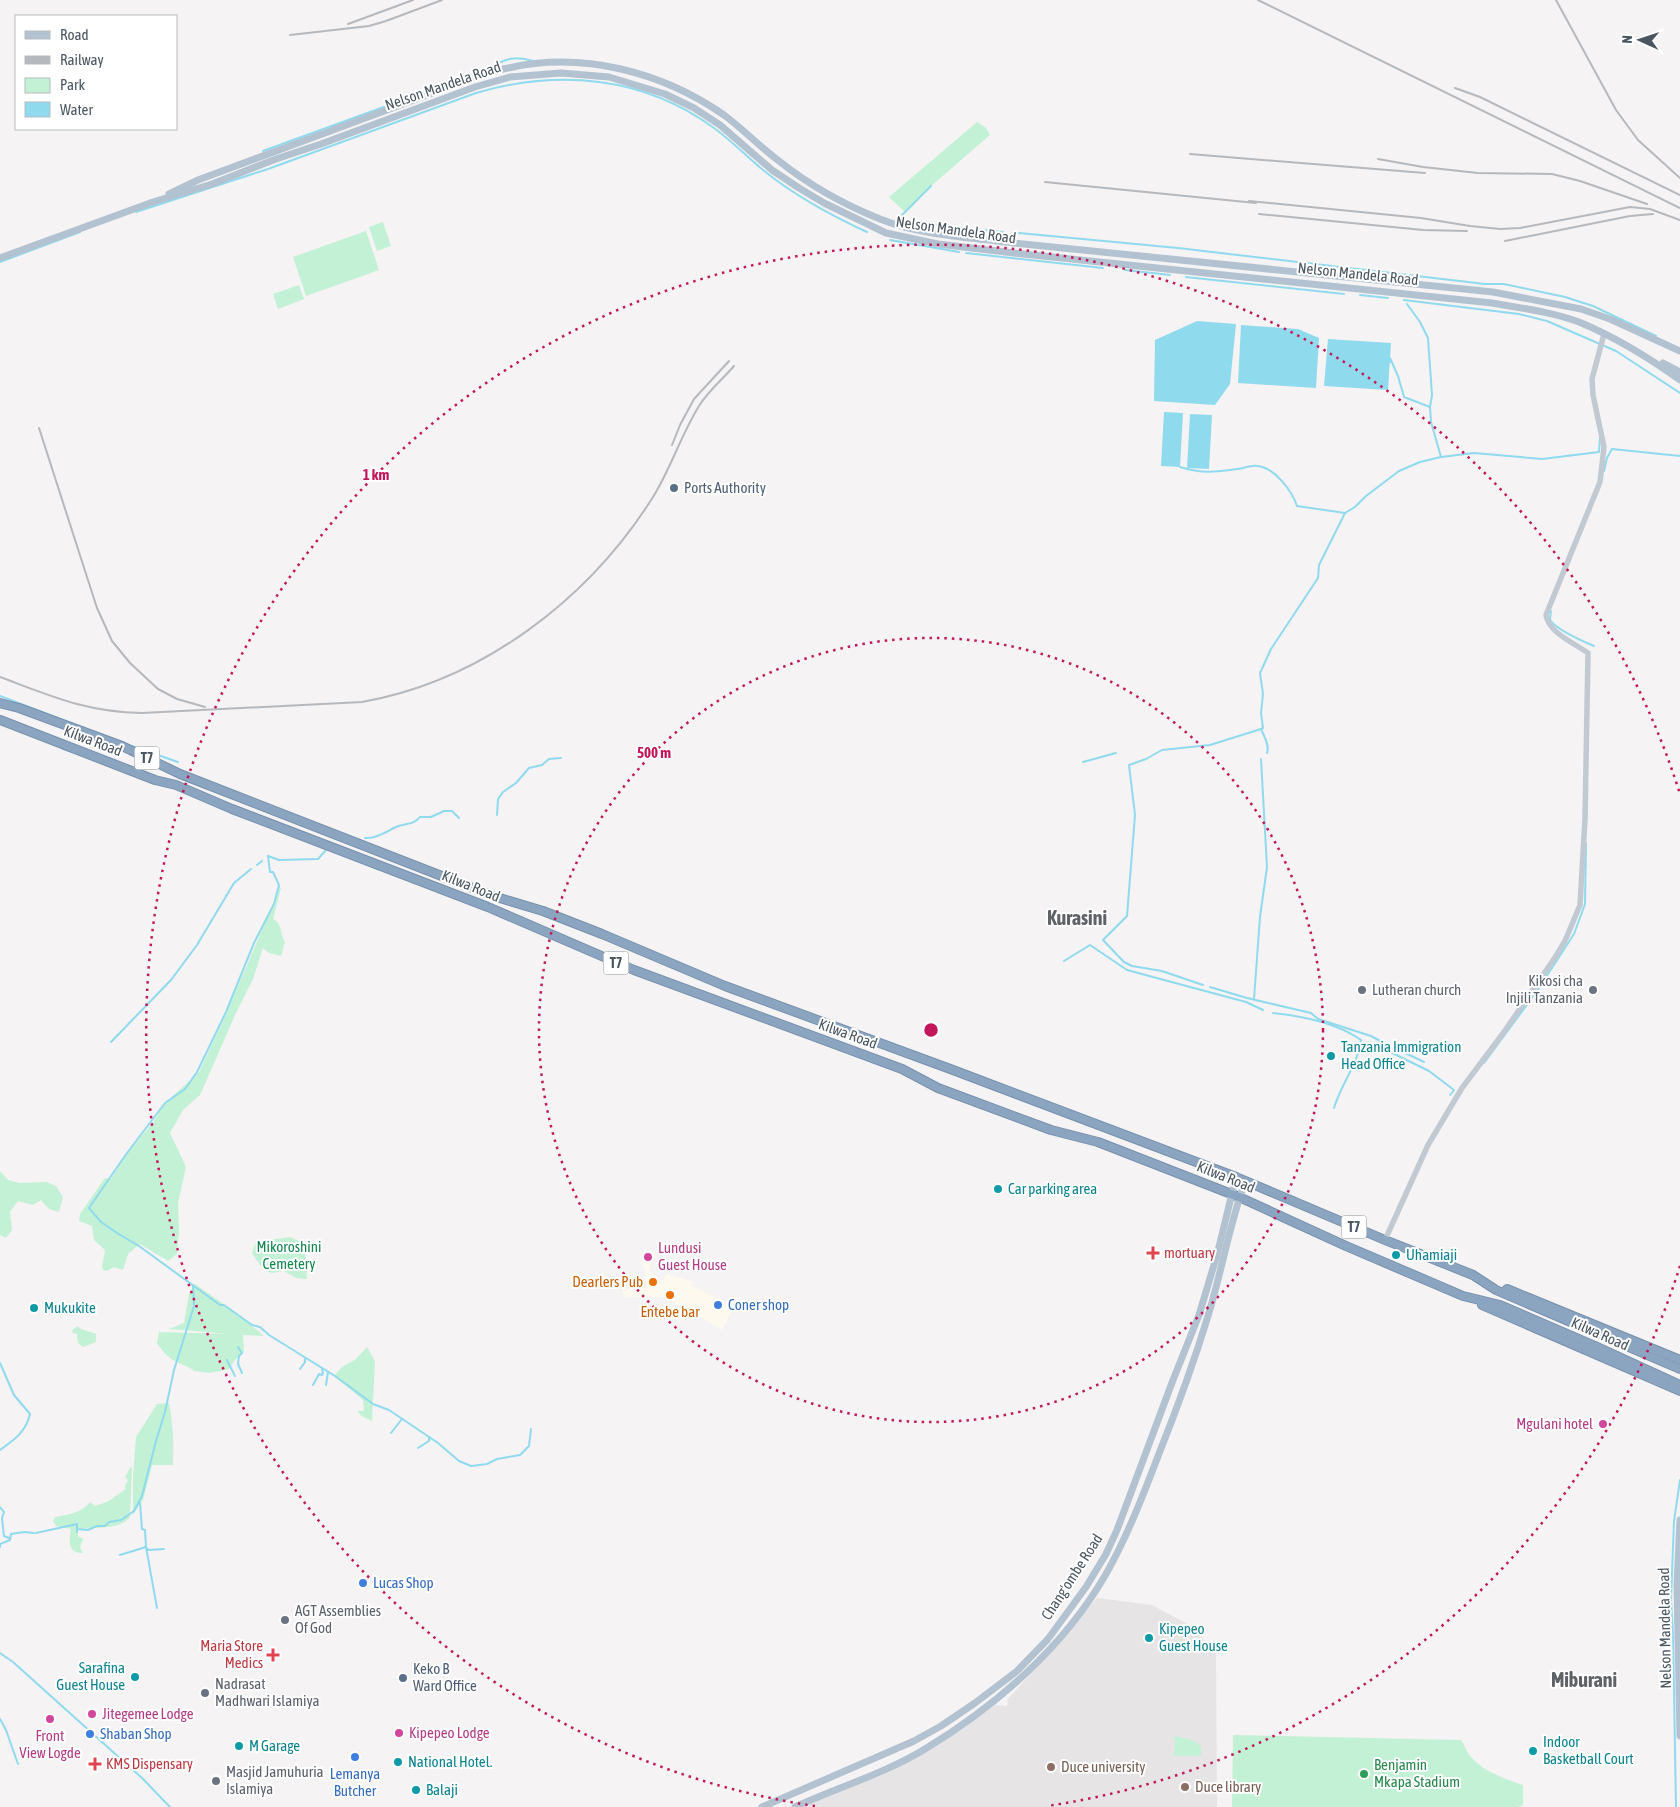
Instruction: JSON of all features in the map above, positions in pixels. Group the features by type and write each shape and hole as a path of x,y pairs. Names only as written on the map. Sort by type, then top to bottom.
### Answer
{"highway":[{"name":"Kilwa Road","path":"0,703 19,708 122,746 180,774 493,896 543,911 725,986 1236,1177 1473,1275 1496,1290 1680,1369"},
{"name":"Kilwa Road","path":"0,720 155,780 176,785 232,809 488,907 634,970 902,1068 938,1088 1051,1130 1098,1142 1240,1197 1346,1246 1463,1296 1500,1305 1595,1346 1680,1386"},
{"name":"T7","path":"1473,1275 1680,1360"},
{"name":"T7","path":"1463,1296 1680,1391"}],"main road":[{"name":"Nelson Mandela Road","path":"153,202 198,180 476,77 520,66 561,62 609,66 666,83 723,115 804,180 893,224 942,234 1005,242 1493,292 1581,308 1680,351"},
{"name":"Nelson Mandela Road","path":"0,258 153,202 212,184 476,87 510,77 539,74 585,74 609,77 637,84 665,94 694,108 720,125 772,170 799,188 824,203 886,234 938,244 1005,252 1492,303 1532,310 1578,322 1626,344 1680,380"},
{"path":"1626,344 1680,372"},
{"name":"Chang'ombe Road","path":"768,1806 914,1741 941,1726 976,1703 1017,1671 1048,1639 1086,1587 1106,1554 1117,1530 1199,1316 1217,1255 1236,1177"},
{"name":"Chang'ombe Road","path":"794,1807 899,1764 980,1713 1040,1662 1084,1607 1105,1576 1127,1533 1143,1498 1174,1418 1209,1315 1234,1210 1245,1182"},
{"path":"1219,1189 1226,1202 1227,1212"},
{"path":"1234,1210 1243,1203 1250,1202"},
{"name":"Nelson Mandela Road","path":"1680,1520 1677,1586 1680,1736"}],"street":[{"path":"1385,1240 1428,1145 1462,1088 1504,1032 1556,956 1565,941 1580,904 1585,819 1588,653 1552,628 1547,622 1546,615 1600,482 1604,447 1593,396 1592,379 1604,334"}],"shaded area":[{"path":"643,1251 654,1251 649,1269 659,1280 664,1280 666,1274 692,1281 692,1286 733,1306 723,1330 665,1297 627,1297 623,1294 623,1289 646,1289 645,1269 642,1266"},
{"path":"1097,1598 1152,1605 1188,1624 1216,1652 1217,1807 799,1807 876,1777 939,1744 995,1705 1007,1706 1008,1699"}],"green space":[{"path":"977,122 986,128 990,135 931,186 906,213 889,197"},
{"path":"383,222 391,246 377,251 369,227"},
{"path":"366,231 379,270 306,296 293,257"},
{"path":"299,285 304,299 278,309 273,294"},
{"path":"279,886 281,888 273,919 279,926 285,942 281,956 269,953 263,948 253,979 200,1095 183,1110 170,1133 186,1167 178,1203 179,1232 177,1254 168,1261 140,1244 128,1254 123,1270 114,1267 107,1271 103,1270 105,1250 94,1240 92,1226 79,1221 80,1214 105,1178 111,1179 165,1103 199,1072 265,923 275,905"},
{"path":"0,1171 8,1180 20,1183 46,1182 56,1186 63,1197 59,1212 49,1209 41,1200 33,1205 18,1201 10,1212 12,1230 6,1238 0,1235"},
{"name":"Mikoroshini Cemetery","path":"290,1237 303,1243 307,1279 296,1278 284,1271 272,1273 263,1270 252,1253 255,1244"},
{"path":"195,1284 235,1312 264,1336 243,1335 244,1352 234,1361 229,1369 210,1373 194,1371 169,1357 157,1343 159,1332 229,1334 169,1329 184,1323 189,1294"},
{"path":"78,1326 81,1329 96,1334 96,1342 83,1347 78,1343 77,1334 73,1333 72,1330"},
{"path":"367,1347 375,1361 372,1421 360,1415 358,1411 364,1411 363,1400 334,1376 342,1367 356,1359"},
{"path":"169,1403 173,1434 173,1465 152,1465 143,1500 133,1515 136,1437 157,1404"},
{"path":"132,1467 130,1517 113,1526 78,1530 78,1536 83,1539 80,1547 83,1553 74,1551 70,1546 71,1529 56,1526 53,1521 55,1517 79,1511 90,1502 95,1506 107,1502 126,1489 125,1486 128,1480 125,1477"},
{"name":"Benjamin Mkapa Stadium","path":"1233,1735 1461,1740 1469,1755 1476,1762 1502,1777 1523,1785 1523,1805 1518,1807 1232,1807"},
{"path":"1175,1736 1192,1740 1201,1746 1201,1756 1174,1756"}],"water":[{"path":"1197,321 1236,324 1230,384 1215,405 1154,401 1155,340"},
{"path":"1241,325 1298,329 1319,338 1316,388 1238,383"},
{"path":"1328,339 1391,343 1388,390 1324,386"},
{"path":"1164,412 1183,413 1180,467 1161,466"},
{"path":"1190,414 1212,415 1209,469 1187,468"}],"waterway":[{"path":"263,151 488,69 505,60 520,58 533,61"},
{"path":"136,212 268,169 476,93 507,85 569,80 599,82 629,88 658,97 687,111 721,133 763,170 800,197 867,232"},
{"path":"898,219 931,186"},
{"path":"898,219 950,227 1003,232"},
{"path":"0,262 80,232"},
{"path":"1019,233 1178,248 1485,284 1504,284 1565,297 1593,306 1656,336"},
{"path":"890,240 959,252"},
{"path":"966,253 1103,268"},
{"path":"1125,270 1170,275"},
{"path":"1186,277 1344,294"},
{"path":"1360,295 1388,298"},
{"path":"1404,300 1519,314 1547,321 1616,351 1680,393"},
{"path":"1407,304 1420,322 1428,338 1432,395 1430,407"},
{"path":"1390,362 1390,358 1404,397 1430,407 1431,422 1441,457 1474,453 1542,459 1599,452 1600,438"},
{"path":"1604,471 1607,458 1612,449 1680,456"},
{"path":"1267,753 1267,744 1261,729 1263,728 1261,713 1263,694 1260,673 1271,649 1318,578 1319,565 1345,513 1399,471 1420,462 1441,457"},
{"path":"1180,467 1209,472 1258,466 1271,471 1282,481 1297,506 1345,513"},
{"path":"1551,611 1550,619 1552,623 1594,646"},
{"path":"0,696 103,735"},
{"path":"1203,985 1162,971 1132,966 1124,962 1103,940 1127,916 1135,815 1129,765 1146,759 1162,750 1210,745 1261,729"},
{"path":"126,744 178,762"},
{"path":"63,749 73,752"},
{"path":"1083,762 1116,753"},
{"path":"497,815 498,799 529,768 542,765 549,759 561,758"},
{"path":"1254,999 1260,917 1267,867 1261,759"},
{"path":"365,838 376,836 397,826 414,822 420,817 431,817 444,811 452,811 459,818"},
{"path":"1484,1063 1537,991 1574,934 1585,904 1586,843"},
{"path":"268,856 279,860 318,859 326,850"},
{"path":"268,856 270,872 273,872 279,885 274,904 254,943 226,1012 197,1072 185,1089 165,1103 89,1208 101,1222 139,1246 220,1305 224,1305 252,1325 260,1327 269,1335 335,1376 373,1404 389,1410 438,1443 459,1461 471,1466 487,1464 497,1459 520,1455 529,1446 531,1429"},
{"path":"257,865 262,861"},
{"path":"361,862 380,870"},
{"path":"111,1042 171,980 197,945 234,883 251,869"},
{"path":"1064,961 1090,945 1127,970 1246,1002 1263,1010"},
{"path":"1210,987 1311,1013 1318,1019 1371,1036 1401,1052"},
{"path":"1273,1013 1319,1021 1341,1029 1361,1040 1353,1066 1334,1108"},
{"path":"1374,1044 1429,1071 1454,1090 1450,1095"},
{"path":"1403,1052 1424,1062"},
{"path":"36,1533 77,1524 77,1532 77,1529 88,1530 97,1526 105,1526 109,1522 121,1520 134,1511 142,1496 165,1412 174,1370 194,1306 193,1285"},
{"path":"238,1347 242,1353 239,1356 238,1364 242,1373"},
{"path":"300,1369 305,1359"},
{"path":"227,1360 235,1376"},
{"path":"0,1363 14,1395 30,1414 22,1431 0,1450"},
{"path":"313,1385 319,1374 322,1375 322,1369"},
{"path":"326,1385 328,1372"},
{"path":"391,1433 402,1419"},
{"path":"418,1448 429,1441 429,1437"},
{"path":"1676,1807 1671,1600 1674,1521 1680,1480"},
{"path":"140,1503 142,1529 145,1530 146,1547 148,1550 164,1549"},
{"path":"0,1507 4,1512 2,1518 4,1536 9,1538"},
{"path":"0,1547 0,1544 10,1540 11,1534 34,1533"},
{"path":"120,1555 146,1547 157,1608"},
{"path":"0,1653 13,1662 142,1778 170,1807"},
{"path":"0,1719 18,1764"}],"railway":[{"path":"348,24 413,0"},
{"path":"290,35 369,26 442,0"},
{"path":"1258,0 1680,208"},
{"path":"1556,0 1616,110 1638,140 1680,178"},
{"path":"1455,88 1480,97 1680,195"},
{"path":"1190,154 1425,173"},
{"path":"1378,159 1423,167 1478,173 1552,174 1580,181 1647,204"},
{"path":"1045,182 1256,203"},
{"path":"1249,201 1421,218 1500,229 1520,228 1630,207 1650,209 1680,220"},
{"path":"1259,214 1423,230 1467,231"},
{"path":"1505,241 1630,216 1653,214"},
{"path":"672,445 694,399 729,361"},
{"path":"0,677 69,702 103,710 142,713 362,702 406,691 449,675 490,655 528,630 564,601 597,569 627,534 653,497 693,417 711,390 734,366"},
{"path":"39,428 97,608 112,641 130,663 158,689 177,699 205,707"}],"place":[{"name":"Ports Authority","path":"674,488"},
{"name":"Lutheran church","path":"1362,990"},
{"name":"Kikosi cha Injili Tanzania","path":"1593,990"},
{"name":"Tanzania Immigration Head Office","path":"1331,1056"},
{"name":"Car parking area","path":"998,1189"},
{"name":"mortuary","path":"1153,1253"},
{"name":"Uhamiaji","path":"1396,1255"},
{"name":"Lundusi Guest House","path":"648,1257"},
{"name":"Dearlers Pub","path":"653,1282"},
{"name":"Entebe bar","path":"670,1295"},
{"name":"Coner shop","path":"718,1305"},
{"name":"Mukukite","path":"34,1308"},
{"name":"Mgulani hotel","path":"1603,1424"},
{"name":"Lucas Shop","path":"363,1583"},
{"name":"AGT Assemblies Of God","path":"285,1620"},
{"name":"Kipepeo Guest House","path":"1149,1638"},
{"name":"Maria Store Medics","path":"273,1655"},
{"name":"Sarafina Guest House","path":"135,1677"},
{"name":"Keko B Ward Office","path":"403,1678"},
{"name":"Nadrasat Madhwari Islamiya","path":"205,1693"},
{"name":"Jitegemee Lodge","path":"92,1714"},
{"name":"Front View Logde","path":"50,1719"},
{"name":"Kipepeo Lodge","path":"399,1733"},
{"name":"Shaban Shop","path":"90,1734"},
{"name":"M Garage","path":"239,1746"},
{"name":"Indoor Basketball Court","path":"1533,1751"},
{"name":"Lemanya Butcher","path":"355,1757"},
{"name":"National Hotel.","path":"398,1762"},
{"name":"KMS Dispensary","path":"95,1764"},
{"name":"Duce university","path":"1051,1767"},
{"name":"Benjamin Mkapa Stadium","path":"1364,1774"},
{"name":"Masjid Jamuhuria Islamiya","path":"216,1781"},
{"name":"Duce library","path":"1185,1787"},
{"name":"Balaji","path":"416,1790"}],"district":[{"name":"Kurasini","path":"1077,918"},
{"name":"Miburani","path":"1584,1680"}]}
